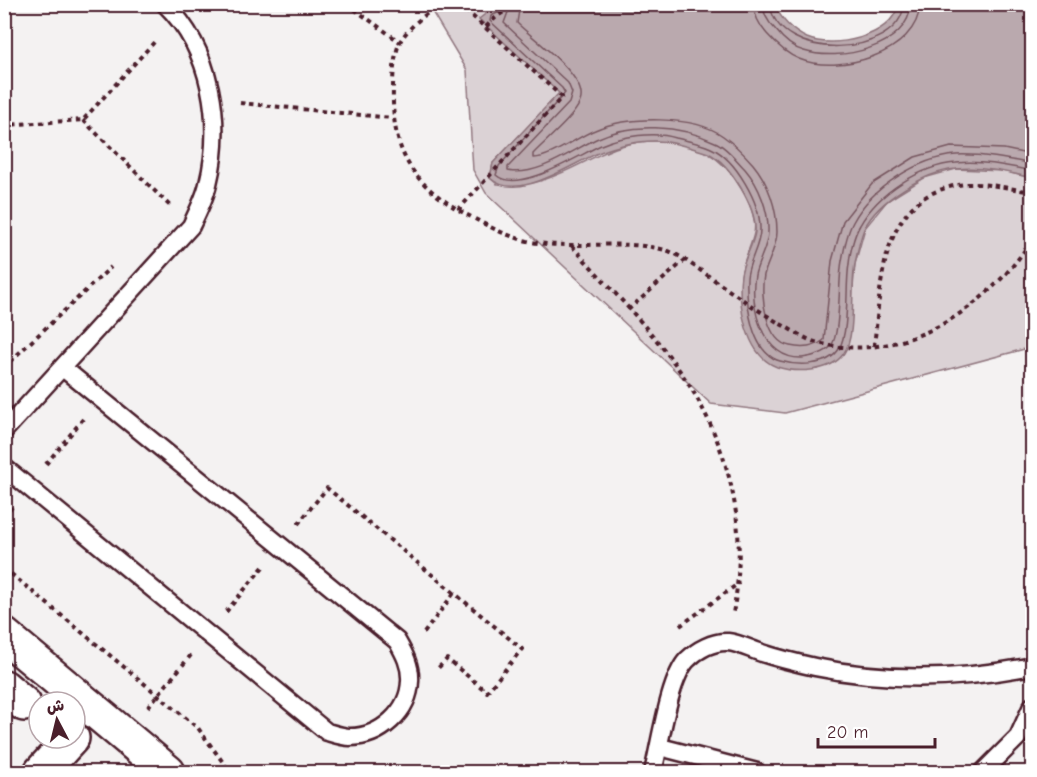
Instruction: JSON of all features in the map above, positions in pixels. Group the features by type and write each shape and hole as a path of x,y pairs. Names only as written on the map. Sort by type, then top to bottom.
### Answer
{"street":[{"path":"4,635 55,690"},
{"path":"87,724 168,772"},
{"path":"42,772 61,750"}],"lane":[{"path":"4,431 191,226 208,186 215,143 213,100 200,56 171,10"},
{"path":"4,467 327,732 350,737 372,733 392,721 405,702 410,680 406,657 397,641 63,368"},
{"path":"653,772 674,682 686,661 705,647 727,642 780,659 823,668 889,676 944,677 999,672 1032,666"},
{"path":"983,772 1018,737 1032,706"},
{"path":"660,747 758,772"}],"path":[{"path":"347,4 400,42"},
{"path":"442,4 429,10 400,42 393,78 392,118 405,159 430,193 500,232 537,243 667,250 778,322 813,341 846,347 874,346 904,339 937,327 968,309 996,286 1020,259 1032,239"},
{"path":"458,210 562,97 459,4"},
{"path":"486,27 498,13 509,7 563,4"},
{"path":"4,125 83,120 171,10"},
{"path":"213,100 392,118"},
{"path":"83,120 191,226"},
{"path":"874,346 883,264 888,244 912,209 929,197 968,184 1032,192"},
{"path":"571,245 669,355 703,406 727,462 739,522 739,583 727,642"},
{"path":"628,310 684,260"},
{"path":"4,367 116,262"},
{"path":"4,516 99,398"},
{"path":"4,568 198,728 230,772"},
{"path":"406,657 454,593"}],"shaded area":[{"path":"428,5 532,5 493,8 560,93 493,163 490,178 497,184 540,181 605,152 634,143 651,141 670,142 700,150 709,154 726,168 747,200 754,223 754,233 743,265 741,282 743,307 749,334 763,357 772,364 784,368 811,369 827,366 849,336 855,264 865,228 887,201 924,178 956,169 1002,171 1032,178 1032,347 785,413 711,404 486,193 473,170 467,70"}],"water":[{"path":"516,5 775,5 784,20 797,32 807,38 831,42 860,38 873,32 885,25 893,16 898,5 1030,5 1032,178 985,169 956,169 944,171 917,182 891,198 871,218 861,237 854,274 852,323 848,345 844,353 831,364 813,370 777,367 766,361 758,352 742,314 741,275 755,232 752,211 733,176 716,158 708,153 677,144 648,141 606,150 548,178 532,183 516,186 502,185 490,178 493,163 559,93 479,19 493,8"}]}
